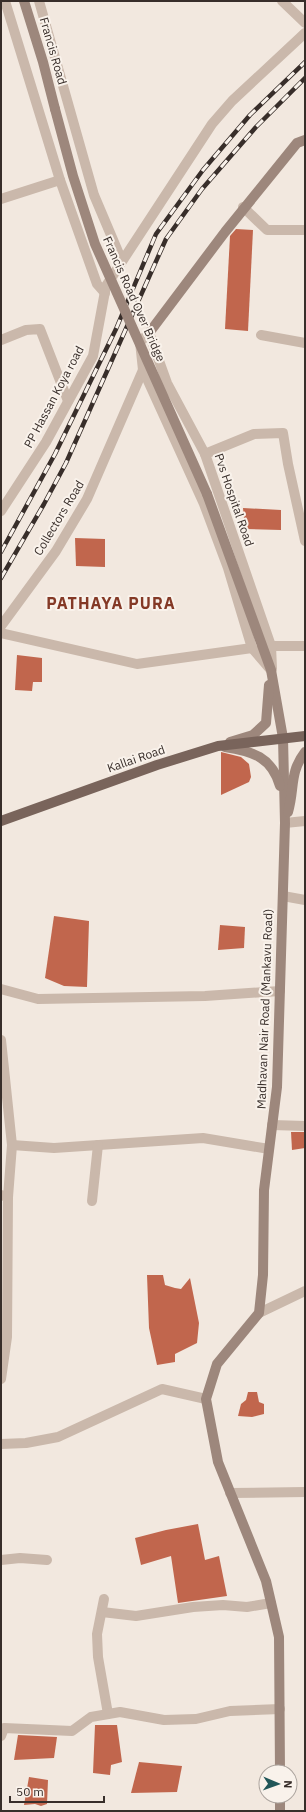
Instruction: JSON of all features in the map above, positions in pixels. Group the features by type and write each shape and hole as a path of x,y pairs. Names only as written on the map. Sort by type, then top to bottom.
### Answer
{"main road":[{"name":"Francis Road","path":"24,1 43,62 55,109"},
{"name":"Francis Road Over Bridge","path":"55,109 73,176 95,244 207,494"},
{"path":"149,333 244,208 297,143 305,140"},
{"name":"Madhavan Nair Road (Mankavu Road)","path":"207,494 270,670 283,738 285,823 277,1087 264,1190 263,1275 259,1313"},
{"path":"218,746 252,735 266,723 270,670"},
{"name":"Kallai Road","path":"1,821 157,765 218,746 305,736"},
{"path":"218,746 257,754 270,764 277,776 284,801"},
{"path":"285,823 289,810 293,776 297,762 305,752"},
{"path":"259,1313 217,1364 206,1399 218,1462 266,1581 278,1637 280,1764"}],"street":[{"path":"5,1 60,180 97,284 106,290 122,261 212,124 232,101 305,33"},
{"path":"39,1 94,195 122,261"},
{"path":"282,1 305,23"},
{"path":"1,199 60,180"},
{"path":"244,208 267,230 305,230"},
{"name":"PP Hassan Koya road","path":"1,511 46,442 94,356 106,290"},
{"path":"1,340 26,330 40,329 68,401"},
{"path":"149,333 140,342 143,370 204,504 228,568 252,648 270,670"},
{"name":"Pvs Hospital Road","path":"149,333 167,383 205,454 271,646 272,683"},
{"path":"261,334 305,343"},
{"name":"Collectors Road","path":"1,626 56,552 87,499 143,370"},
{"path":"205,454 254,434 283,433 288,464 305,541"},
{"path":"1,633 137,664 252,648"},
{"path":"271,646 305,646"},
{"path":"285,823 305,822"},
{"path":"283,896 305,900"},
{"path":"1,989 38,999 205,996 280,991"},
{"path":"1,1040 12,1145 4,1196 7,1337 2,1379"},
{"path":"272,1125 305,1126"},
{"path":"12,1145 54,1148 203,1138 269,1149"},
{"path":"92,1201 98,1145"},
{"path":"259,1313 305,1291"},
{"path":"1,1444 26,1443 58,1437 162,1389 206,1399"},
{"path":"230,1493 305,1492"},
{"path":"1,1560 20,1558 47,1560"},
{"path":"104,1599 97,1634 98,1657 108,1714"},
{"path":"102,1612 136,1616 193,1607 223,1605 247,1607 271,1603"},
{"path":"2,1731 72,1731 91,1717 120,1712 164,1720 196,1718 230,1711 280,1709"}],"building":[{"path":"236,229 253,230 248,331 225,329 230,236"},
{"path":"243,508 281,510 281,530 245,529"},
{"path":"75,538 105,539 105,567 76,566"},
{"path":"17,655 42,658 42,682 33,682 32,691 15,690"},
{"path":"221,752 241,757 249,764 251,777 249,782 221,795"},
{"path":"54,916 89,921 87,987 64,986 45,978"},
{"path":"220,925 245,927 244,948 218,950"},
{"path":"291,1132 305,1132 305,1148 292,1150"},
{"path":"147,1275 163,1275 165,1285 181,1289 190,1278 199,1323 197,1343 175,1354 175,1362 157,1365 149,1328"},
{"path":"248,1392 257,1392 259,1402 264,1404 264,1414 252,1417 238,1416 241,1404 246,1400"},
{"path":"198,1524 205,1560 219,1556 227,1596 178,1603 171,1556 141,1565 135,1538"},
{"path":"95,1725 117,1725 122,1762 111,1765 110,1775 93,1773"},
{"path":"18,1735 57,1737 54,1758 14,1760"},
{"path":"139,1762 182,1766 177,1792 131,1793"},
{"path":"29,1777 48,1780 47,1804 41,1806 35,1804 24,1805"}],"railway":[{"path":"1,552 55,454 116,329 156,234 203,170 250,115 305,62"},
{"path":"1,578 66,463 166,239 202,189 256,127 305,78"}],"district":[{"name":"PATHAYA PURA","path":"111,603"}]}
